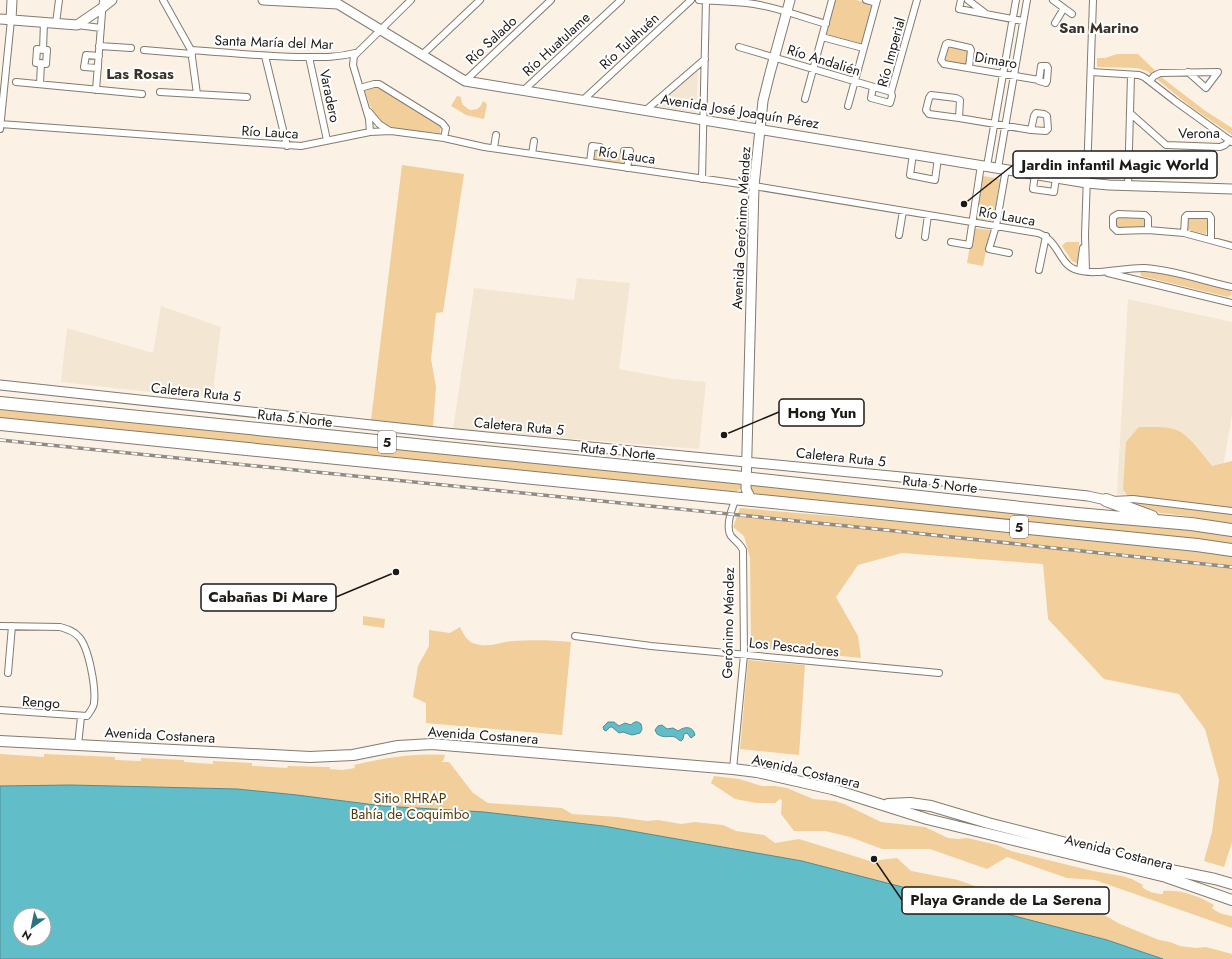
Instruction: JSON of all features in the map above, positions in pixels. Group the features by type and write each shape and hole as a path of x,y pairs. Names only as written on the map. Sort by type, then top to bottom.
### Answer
{"highway":[{"name":"Ruta 5 Norte","path":"0,403 746,484 1232,530"},
{"name":"5","path":"0,424 1198,545 1232,550"},
{"path":"1106,500 1147,515 1180,524"}],"main road":[{"path":"11,20 12,0"},
{"path":"0,19 77,25 103,4 112,0"},
{"name":"Avenida José Joaquín Pérez","path":"263,0 340,2 380,30 464,81 1087,183 1128,186 1232,189"},
{"name":"Avenida Gerónimo Méndez","path":"747,462 754,186 766,86 790,0"},
{"name":"Caletera Ruta 5","path":"0,385 436,432 1002,487 1088,496 1106,500"},
{"path":"747,462 746,484 752,501"},
{"name":"Gerónimo Méndez","path":"736,499 746,484"},
{"name":"Avenida Costanera","path":"0,741 316,757 348,755 398,746 432,744 733,768 806,783 927,818 1166,877 1230,898"},
{"name":"Avenida Costanera","path":"882,804 910,803 931,806 988,823 1232,884"},
{"path":"927,818 924,815 924,812 927,807 931,806"}],"street":[{"path":"56,24 59,0"},
{"path":"164,0 192,52 197,94"},
{"path":"370,132 369,119 353,64 353,59 355,53 411,0"},
{"path":"422,55 480,0"},
{"name":"Río Salado","path":"464,81 551,0"},
{"name":"Río Huatulame","path":"524,90 621,0"},
{"name":"Río Tulahuén","path":"583,100 691,0"},
{"path":"699,0 744,2 786,12 826,24"},
{"path":"702,179 706,0"},
{"path":"805,99 832,0"},
{"path":"848,106 876,1 866,0"},
{"name":"Río Imperial","path":"873,87 870,98 890,103 892,96 891,92 917,0"},
{"path":"961,0 959,9 1023,21"},
{"path":"968,0 986,14"},
{"path":"952,242 969,245 972,222 994,124 1016,0"},
{"path":"1009,253 989,249 996,226 1006,126 1027,0"},
{"path":"1053,0 1072,14"},
{"path":"1093,0 1083,271 1144,268 1155,269 1169,271 1232,287"},
{"path":"96,90 103,4"},
{"path":"1055,23 1064,8"},
{"path":"0,126 11,20"},
{"path":"40,84 41,63 46,64 47,50 43,50 44,22"},
{"path":"77,25 101,28"},
{"path":"822,37 863,48"},
{"name":"Dimaro","path":"969,67 970,48 948,43 944,46 941,60 944,64 1039,80"},
{"path":"99,46 131,48"},
{"name":"Río Andalién","path":"739,48 891,92"},
{"name":"Santa María del Mar","path":"144,50 325,58 355,53"},
{"path":"98,68 84,68 86,55 99,56"},
{"path":"265,56 287,146"},
{"path":"341,56 353,64"},
{"name":"Varadero","path":"309,57 328,140"},
{"path":"646,110 705,59"},
{"path":"1091,72 1142,76 1175,102 1231,141"},
{"path":"1150,81 1154,76 1160,73 1188,72"},
{"path":"1128,186 1131,75"},
{"path":"16,82 142,94"},
{"path":"360,88 379,84 442,123 446,128 444,138"},
{"path":"160,92 247,97"},
{"path":"959,118 960,102 958,99 932,95 929,98 926,110 929,114 1032,130"},
{"path":"365,105 375,120 391,131"},
{"name":"Verona","path":"1130,113 1166,145 1220,147 1231,141"},
{"name":"Río Lauca","path":"0,126 287,146 301,146 370,132 391,131 444,138 494,148 754,186 1038,233 1046,236 1053,242 1067,264 1074,269 1083,271"},
{"path":"494,148 496,135"},
{"path":"532,154 534,140"},
{"path":"590,162 592,146 600,147"},
{"path":"624,150 630,152 627,168"},
{"path":"913,154 910,175 935,180 938,158"},
{"path":"1035,174 1033,189 1054,192 1056,178"},
{"path":"899,235 903,211"},
{"path":"1148,230 1148,218 1144,214 1118,214 1113,217 1113,227 1117,230 1148,230 1184,233 1232,246"},
{"path":"925,237 928,215"},
{"path":"1184,233 1185,217 1187,215 1209,215 1212,218 1211,240"},
{"path":"1039,270 1046,236"},
{"path":"1103,271 1232,303"},
{"name":"Gerónimo Méndez","path":"733,768 744,655 743,550 738,542 731,536 729,530 732,506 736,499"},
{"path":"1106,500 1133,499 1232,511"},
{"path":"0,626 60,628 74,632 81,638 92,674 94,704 87,716 81,717 78,745"},
{"path":"8,673 12,626"},
{"name":"Los Pescadores","path":"575,636 651,646 939,673"},
{"name":"Rengo","path":"0,710 81,717"}],"shaded area":[{"path":"698,67 696,113 655,106"},
{"path":"577,278 630,283 619,369 673,379 706,382 699,449 453,429 474,288 574,300"},
{"path":"1128,299 1232,322 1232,414 1217,504 1117,494"},
{"path":"161,306 221,327 212,399 61,382 67,328 153,353"}],"green space":[{"path":"835,0 856,0 873,5 862,45 825,35"},
{"path":"947,46 969,49 966,65 944,61"},
{"path":"1117,54 1138,54 1165,80 1204,110 1232,128 1232,135 1191,107 1147,71 1137,68 1097,67 1097,58 1105,58"},
{"path":"377,85 441,125 440,133 400,129 385,125 377,118 373,111 365,90"},
{"path":"457,96 461,97 464,105 471,110 479,108 483,101 487,104 484,119 466,115 451,106"},
{"path":"596,150 627,154 625,164 594,160"},
{"path":"402,165 464,174 443,312 436,313 431,359 436,387 433,427 371,420"},
{"path":"983,176 1000,179 993,221 976,219"},
{"path":"1117,217 1145,218 1144,227 1118,227 1116,226"},
{"path":"1188,218 1209,218 1206,234 1187,230"},
{"path":"973,228 990,230 983,266 967,263"},
{"path":"1066,242 1079,242 1078,262 1076,263 1072,261 1062,246"},
{"path":"1140,270 1174,275 1230,289 1232,294 1228,297 1141,276"},
{"path":"0,410 65,415 743,482 740,489 733,492 645,483 620,482 0,419"},
{"path":"1139,427 1163,427 1177,430 1192,441 1212,466 1232,461 1232,525 1193,517 1154,512 1134,505 1123,489 1126,442"},
{"path":"752,485 1169,527 1232,535 1232,545 759,495 753,492 751,488"},
{"path":"740,508 985,529 1232,555 1232,842 1224,867 1204,861 1212,832 1219,780 1205,729 1179,694 1104,679 1048,619 1043,564 902,553 858,565 836,597 858,636 861,658 751,647 750,558 744,536 733,527"},
{"path":"363,616 385,619 384,628 363,625"},
{"path":"460,627 468,640 481,645 519,641 571,642 562,735 426,723 426,703 413,697 418,666 429,646 429,630 450,633"},
{"path":"748,660 805,665 799,755 740,749"},
{"name":"Sitio RHRAP Bahía de Coquimbo","path":"0,754 44,757 44,754 115,757 115,760 141,761 141,758 184,760 184,762 213,764 213,761 252,763 252,766 287,768 288,766 330,767 330,769 342,770 355,768 354,765 388,758 410,755 445,755 443,761 441,762 449,762 473,793 488,803 562,808 572,814 618,817 647,821 658,820 681,824 695,822 723,825 736,831 764,835 775,843 799,839 870,861 897,858 911,871 958,880 975,886 992,889 998,894 1044,901 1067,913 1098,913 1159,940 1180,946 1196,948 1206,947 1232,954 1232,959 1023,959 0,836"},
{"path":"714,776 739,779 762,786 787,788 813,799 835,801 844,804 881,822 925,827 948,838 967,838 997,845 1011,851 1093,871 1122,876 1132,879 1143,885 1142,887 1145,889 1155,893 1163,894 1163,891 1176,891 1189,894 1214,905 1212,908 1219,912 1232,916 1232,928 1095,880 1067,878 1007,857 987,869 930,849 882,849 850,837 825,831 794,831 781,814 782,800 780,799 775,803 756,803 735,799 711,783"}],"water":[{"path":"608,722 614,722 619,726 625,723 631,725 637,722 641,724 642,729 640,733 632,735 623,732 619,733 612,727 606,731 603,727"},
{"path":"662,725 667,729 673,728 678,731 683,728 691,728 695,735 691,738 687,733 684,734 681,741 675,737 662,736 657,734 655,730 658,726"},
{"path":"71,785 237,789 383,806 484,812 603,826 802,861 1107,940 1163,959 0,959 0,786"}],"railway":[{"path":"0,440 886,530 1232,567"}],"place":[{"name":"Jardin infantil Magic World","path":"964,204"},
{"name":"Hong Yun","path":"724,435"},
{"name":"Cabañas Di Mare","path":"396,572"},
{"name":"Playa Grande de La Serena","path":"874,859"}],"district":[{"name":"San Marino","path":"1099,28"},
{"name":"Las Rosas","path":"140,74"}]}
